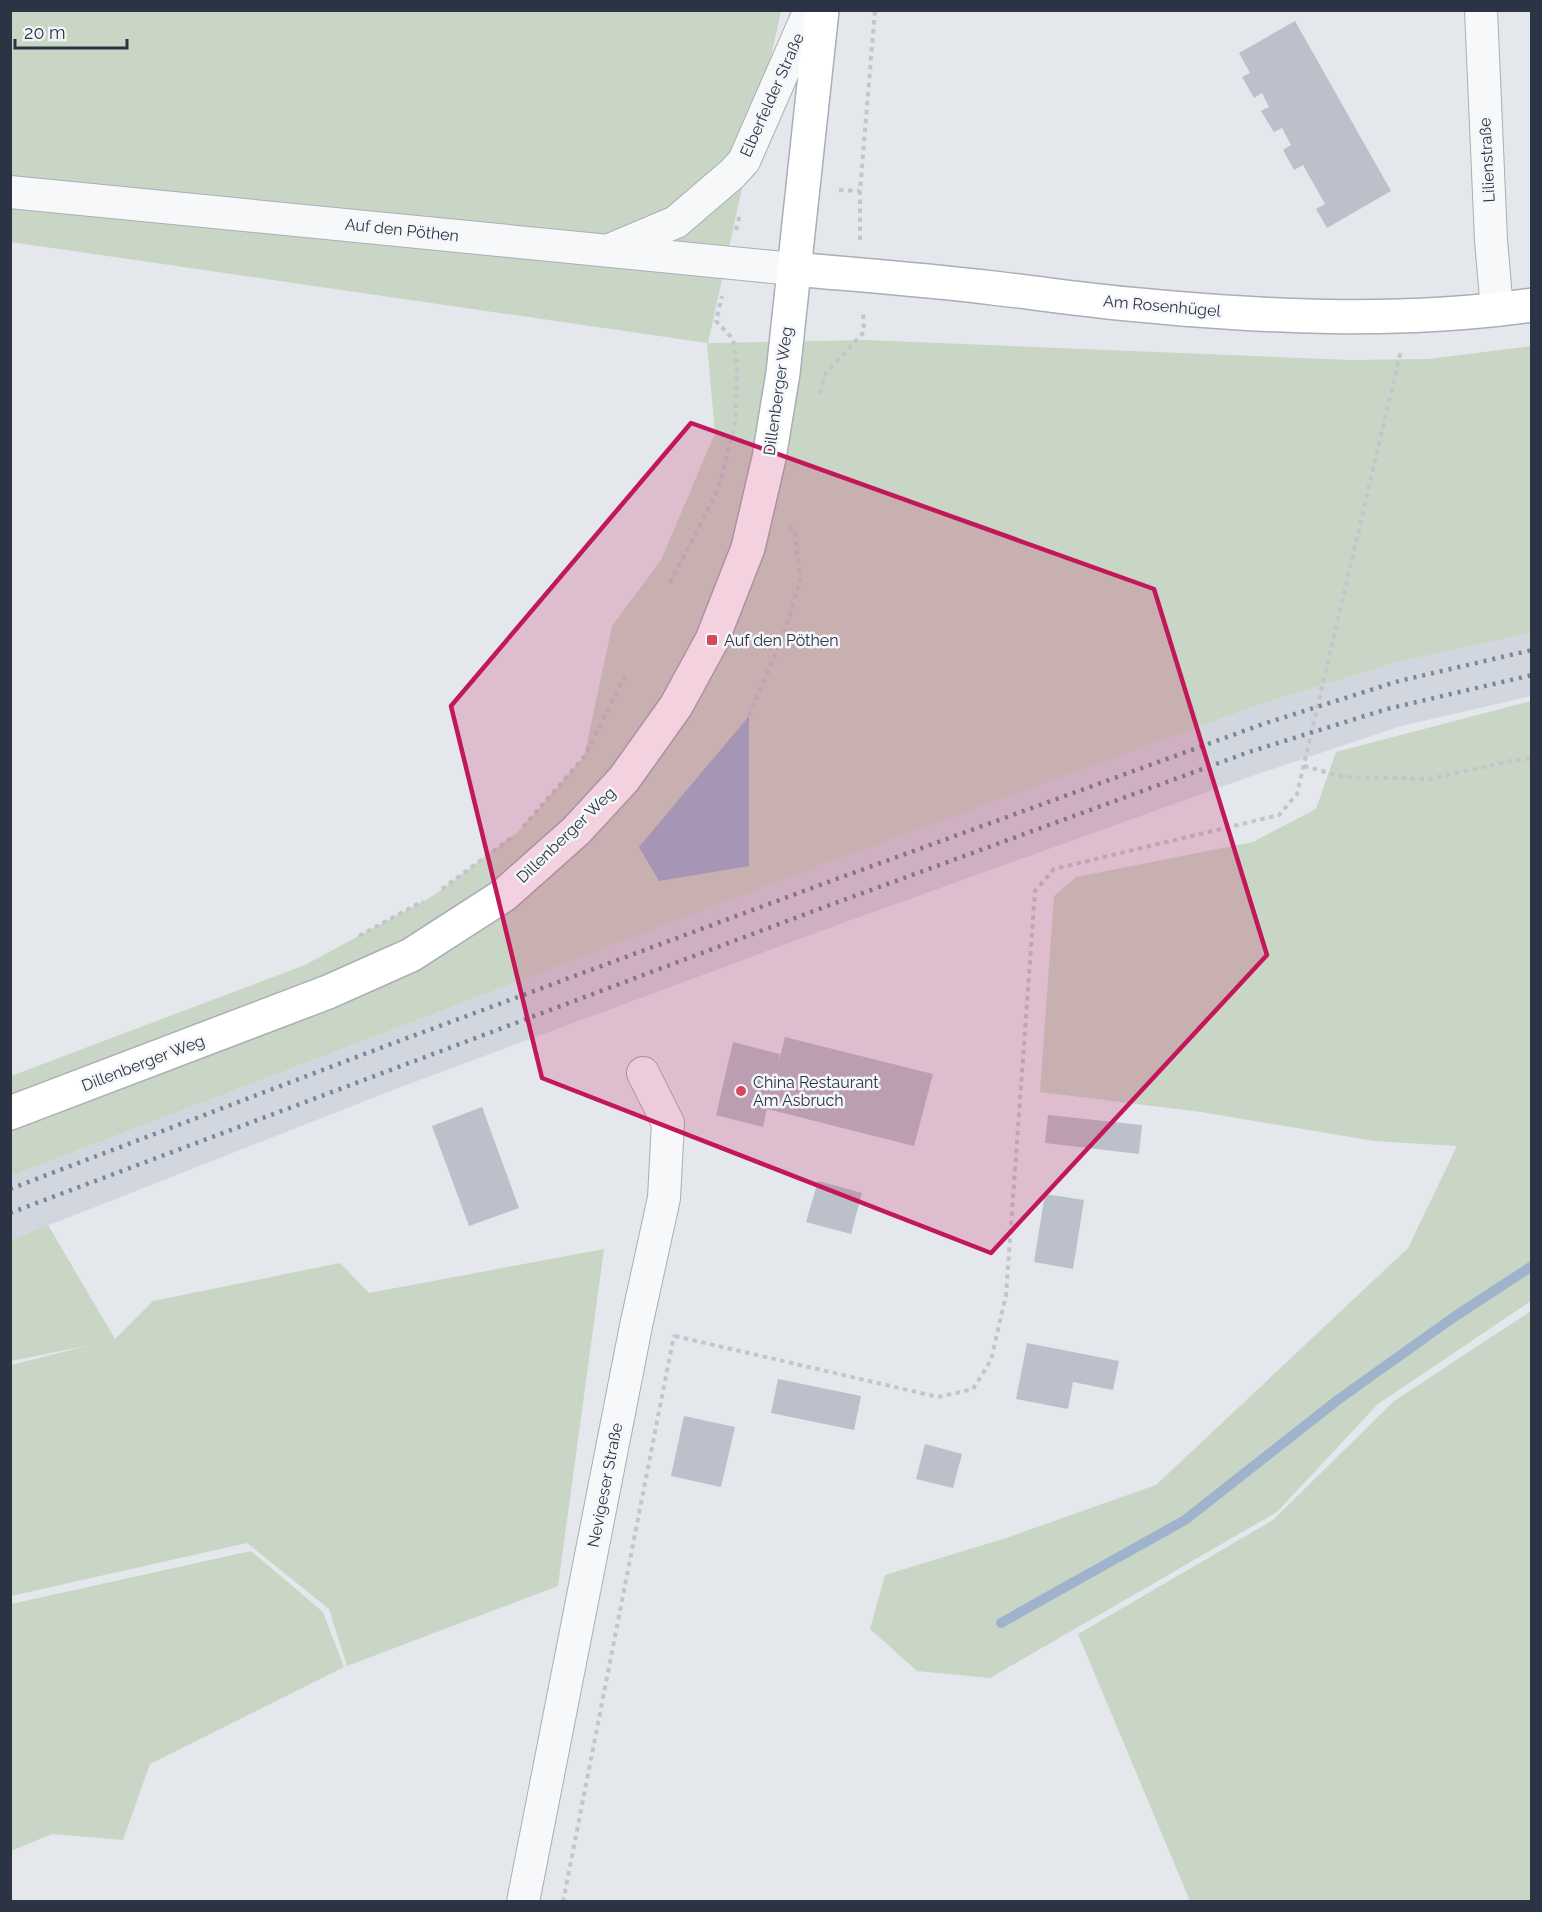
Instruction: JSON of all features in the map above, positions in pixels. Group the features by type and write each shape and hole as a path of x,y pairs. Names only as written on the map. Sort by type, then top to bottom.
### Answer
{"main road":[{"name":"Elberfelder Straße","path":"793,269 822,10"},
{"name":"Am Rosenhügel","path":"793,269 990,287 1152,306 1282,315 1409,317 1532,305"},
{"name":"Dillenberger Weg","path":"10,1113 328,992 411,955 504,895 576,831 624,779 676,706 712,640 747,548 769,458 783,372 793,269"}],"street":[{"name":"Elberfelder Straße","path":"608,250 676,222 744,161 810,10"},
{"name":"Lilienstraße","path":"1481,10 1491,240 1497,310"},
{"name":"Auf den Pöthen","path":"10,192 793,269"},
{"name":"Nevigeser Straße","path":"523,1902 636,1326 664,1198 668,1123 643,1073"}],"path":[{"path":"820,393 825,374 864,332 860,275 860,191 875,10"},
{"path":"636,1326 938,1397 973,1389 991,1360 1006,1295 1035,891 1054,869 1279,815 1297,794 1409,317"},
{"path":"670,583 717,492 735,425 737,367"},
{"path":"749,716 785,631 800,580 795,531 758,503"},
{"path":"433,896 519,831 584,757 626,674"},
{"path":"1304,766 1344,777 1429,779 1532,758"},
{"path":"354,938 423,901"},
{"path":"563,1902 675,1336"}],"highlighted area":[{"path":"691,423 1154,589 1267,955 991,1253 542,1078 451,706"}],"shaded area":[{"path":"1531,633 1531,696 1401,726 1249,777 829,928 398,1088 11,1240 11,1176 811,869 1261,704 1398,662"}],"green space":[{"path":"10,11 781,11 708,343 866,340 1350,360 1429,359 1531,346 1531,633 1398,662 1261,704 811,869 11,1176 11,1076 305,965 433,896 519,831 584,757 612,626 661,560 715,433 707,343 11,242"},
{"path":"1531,701 1531,1301 1378,1404 1277,1512 990,1678 917,1671 870,1629 885,1575 1006,1538 1156,1485 1408,1248 1457,1146 1374,1141 1201,1112 1040,1092 1054,896 1076,877 1253,842 1316,809 1336,752"},
{"path":"48,1225 115,1339 153,1301 340,1263 369,1293 604,1249 558,1586 347,1666 329,1609 247,1543 11,1596 11,1365 91,1345 11,1361 11,1240"},
{"path":"1531,1311 1531,1901 1190,1901 1078,1634 1273,1520 1394,1401"},
{"path":"251,1551 323,1612 344,1667 150,1764 123,1840 52,1834 11,1851 11,1604"}],"water":[{"path":"749,716 749,866 659,881 639,847"}],"building":[{"path":"1295,21 1391,191 1327,228 1316,209 1325,204 1303,165 1294,170 1283,150 1291,145 1282,128 1274,132 1261,111 1269,107 1262,93 1254,98 1242,77 1250,73 1239,53"},
{"path":"785,1037 933,1074 914,1146 767,1109 763,1127 716,1115 733,1042 780,1054 778,1065"},
{"path":"482,1107 519,1208 469,1226 432,1126"},
{"path":"1048,1115 1142,1125 1139,1154 1045,1143"},
{"path":"818,1181 862,1193 851,1234 806,1222"},
{"path":"1045,1194 1084,1200 1073,1269 1034,1262"},
{"path":"1027,1343 1119,1361 1113,1390 1073,1382 1068,1409 1016,1399"},
{"path":"778,1379 861,1396 854,1430 771,1413"},
{"path":"684,1416 735,1427 721,1487 671,1476"},
{"path":"925,1444 962,1454 953,1488 916,1479"}],"waterway":[{"path":"1001,1623 1185,1520 1339,1399 1454,1317 1532,1266"}],"railway":[{"path":"10,1189 383,1047 1263,724 1399,681 1532,650"},
{"path":"10,1213 819,909 1249,752 1387,709 1532,675"}],"place":[{"name":"Auf den Pöthen","path":"712,640"},
{"name":"China Restaurant Am Asbruch","path":"741,1091"}]}
